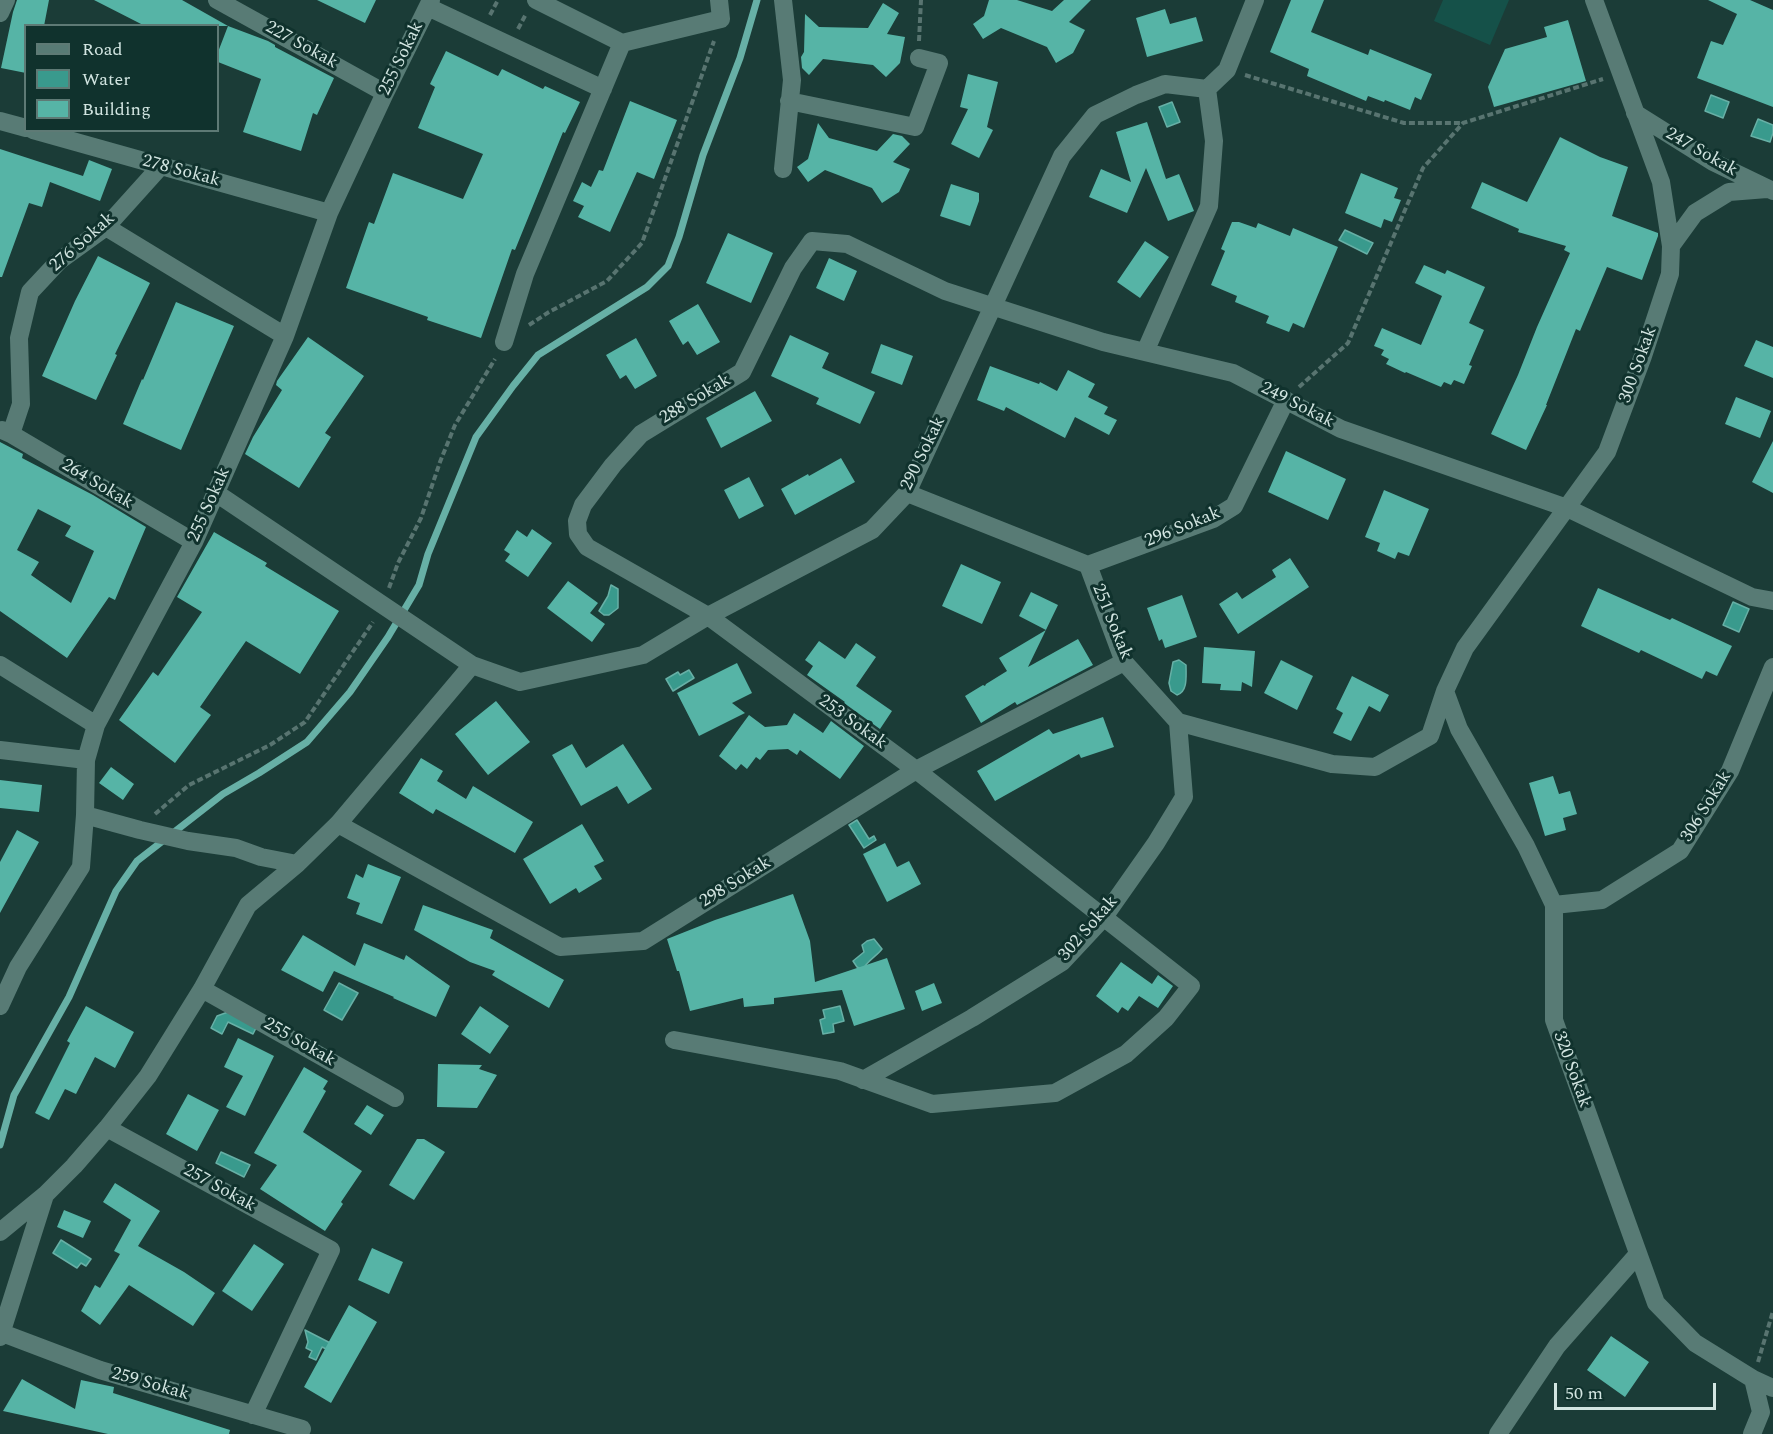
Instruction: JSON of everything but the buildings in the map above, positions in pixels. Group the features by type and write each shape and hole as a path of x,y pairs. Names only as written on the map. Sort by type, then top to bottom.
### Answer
{"street":[{"path":"0,13 6,0"},
{"name":"227 Sokak","path":"217,0 385,93"},
{"path":"532,5 622,43 722,19 719,0"},
{"path":"783,0 792,80 783,169"},
{"path":"1144,352 1209,206 1214,141 1207,89 1227,70 1255,0"},
{"name":"300 Sokak","path":"1445,692 1465,648 1607,452 1643,356 1670,274 1671,246 1661,182 1594,0"},
{"path":"429,3 603,89"},
{"name":"255 Sokak","path":"0,1006 18,967 81,867 86,760 96,725 194,542 285,336 329,213 429,3"},
{"path":"504,342 525,274 622,43"},
{"path":"789,101 915,127 939,63 919,57"},
{"name":"290 Sokak","path":"216,493 472,665 520,682 643,655 708,616 872,530 907,493 1062,156 1095,115 1136,94 1165,84 1207,89"},
{"name":"247 Sokak","path":"1635,113 1713,162 1771,190"},
{"path":"0,121 24,127"},
{"name":"278 Sokak","path":"40,132 329,213"},
{"name":"276 Sokak","path":"6,431 21,404 19,338 30,292 59,261 106,227 160,167"},
{"name":"247 Sokak","path":"1671,246 1695,213 1729,192 1771,190"},
{"path":"106,227 285,336"},
{"name":"249 Sokak","path":"812,241 847,244 945,291 1103,342 1233,373 1341,429 1567,508 1752,597 1773,601"},
{"name":"288 Sokak","path":"587,547 578,534 577,520 583,505 613,465 641,434 742,372 793,267 812,241"},
{"name":"296 Sokak","path":"1088,565 1213,519 1233,506 1286,400"},
{"name":"264 Sokak","path":"6,431 194,542"},
{"name":"251 Sokak","path":"907,493 1088,565 1124,662 1178,722"},
{"name":"253 Sokak","path":"587,547 708,616 916,770 1191,986 1166,1018 1126,1054 1055,1093 932,1104 863,1080"},
{"name":"298 Sokak","path":"338,824 560,947 643,941 916,770 1124,662"},
{"path":"0,665 96,725"},
{"path":"0,1232 45,1195 107,1128 148,1076 202,988 248,905 297,864 338,824 472,665"},
{"name":"306 Sokak","path":"1554,905 1602,900 1680,851 1730,771 1773,667"},
{"path":"1178,722 1332,764 1375,767 1430,736 1445,692"},
{"name":"320 Sokak","path":"1445,692 1459,729 1526,846 1554,905 1554,1020 1656,1303 1695,1343 1753,1379 1773,1388"},
{"name":"302 Sokak","path":"863,1080 1062,962 1104,917 1156,843 1184,798 1178,722"},
{"path":"0,750 86,760"},
{"path":"85,815 140,830 188,841 236,848 261,857 297,864"},
{"name":"255 Sokak","path":"202,988 395,1098"},
{"path":"674,1040 840,1071 863,1080"},
{"name":"257 Sokak","path":"107,1128 331,1250 253,1415"},
{"path":"1,1335 45,1195"},
{"path":"1498,1434 1557,1346 1638,1254"},
{"name":"259 Sokak","path":"1,1335 100,1370 302,1429"},
{"path":"1752,1434 1761,1412 1753,1379"}],"path":[{"path":"919,57 921,0"},
{"path":"510,45 532,5"},
{"path":"140,830 189,785 270,746 305,722 386,607 398,563 421,518 455,425 504,342 549,312 608,281 642,243 722,19"},
{"path":"1227,70 1404,123 1463,123 1621,73"},
{"path":"1286,400 1348,343 1423,168 1463,123"},
{"path":"1753,1379 1773,1311"}],"shaded area":[{"path":"1443,0 1509,0 1490,45 1434,21"}],"water":[{"path":"1711,95 1729,102 1723,118 1705,111"},
{"path":"1172,102 1180,122 1167,127 1159,107"},
{"path":"1758,119 1773,125 1770,142 1751,136"},
{"path":"1345,230 1373,243 1367,254 1339,240"},
{"path":"611,585 618,589 618,608 609,615 604,615 599,611 608,596"},
{"path":"1733,602 1749,609 1739,632 1723,625"},
{"path":"1179,660 1186,665 1186,679 1183,691 1177,695 1171,691 1169,683 1173,662"},
{"path":"689,670 694,678 673,691 666,679 678,672 680,675"},
{"path":"857,820 869,839 874,836 876,840 864,848 849,825"},
{"path":"874,939 882,949 866,964 863,970 853,961 864,952 862,945"},
{"path":"339,983 358,993 342,1020 324,1010"},
{"path":"840,1006 844,1021 833,1024 834,1032 823,1034 820,1020 825,1018 823,1010"},
{"path":"228,1012 257,1026 253,1034 228,1022 222,1034 211,1028 217,1016"},
{"path":"221,1152 250,1165 244,1177 216,1163"},
{"path":"61,1240 91,1259 86,1266 81,1263 77,1268 53,1253"},
{"path":"305,1330 340,1348 335,1353 322,1347 316,1360 309,1357 312,1351 306,1348 308,1342"}],"waterway":[{"path":"0,1145 14,1095 69,997 116,891 137,861 223,794 307,742 350,692 388,637 419,585 428,554 476,437 513,386 538,355 647,287 668,266 703,155 740,58 757,0"}]}
